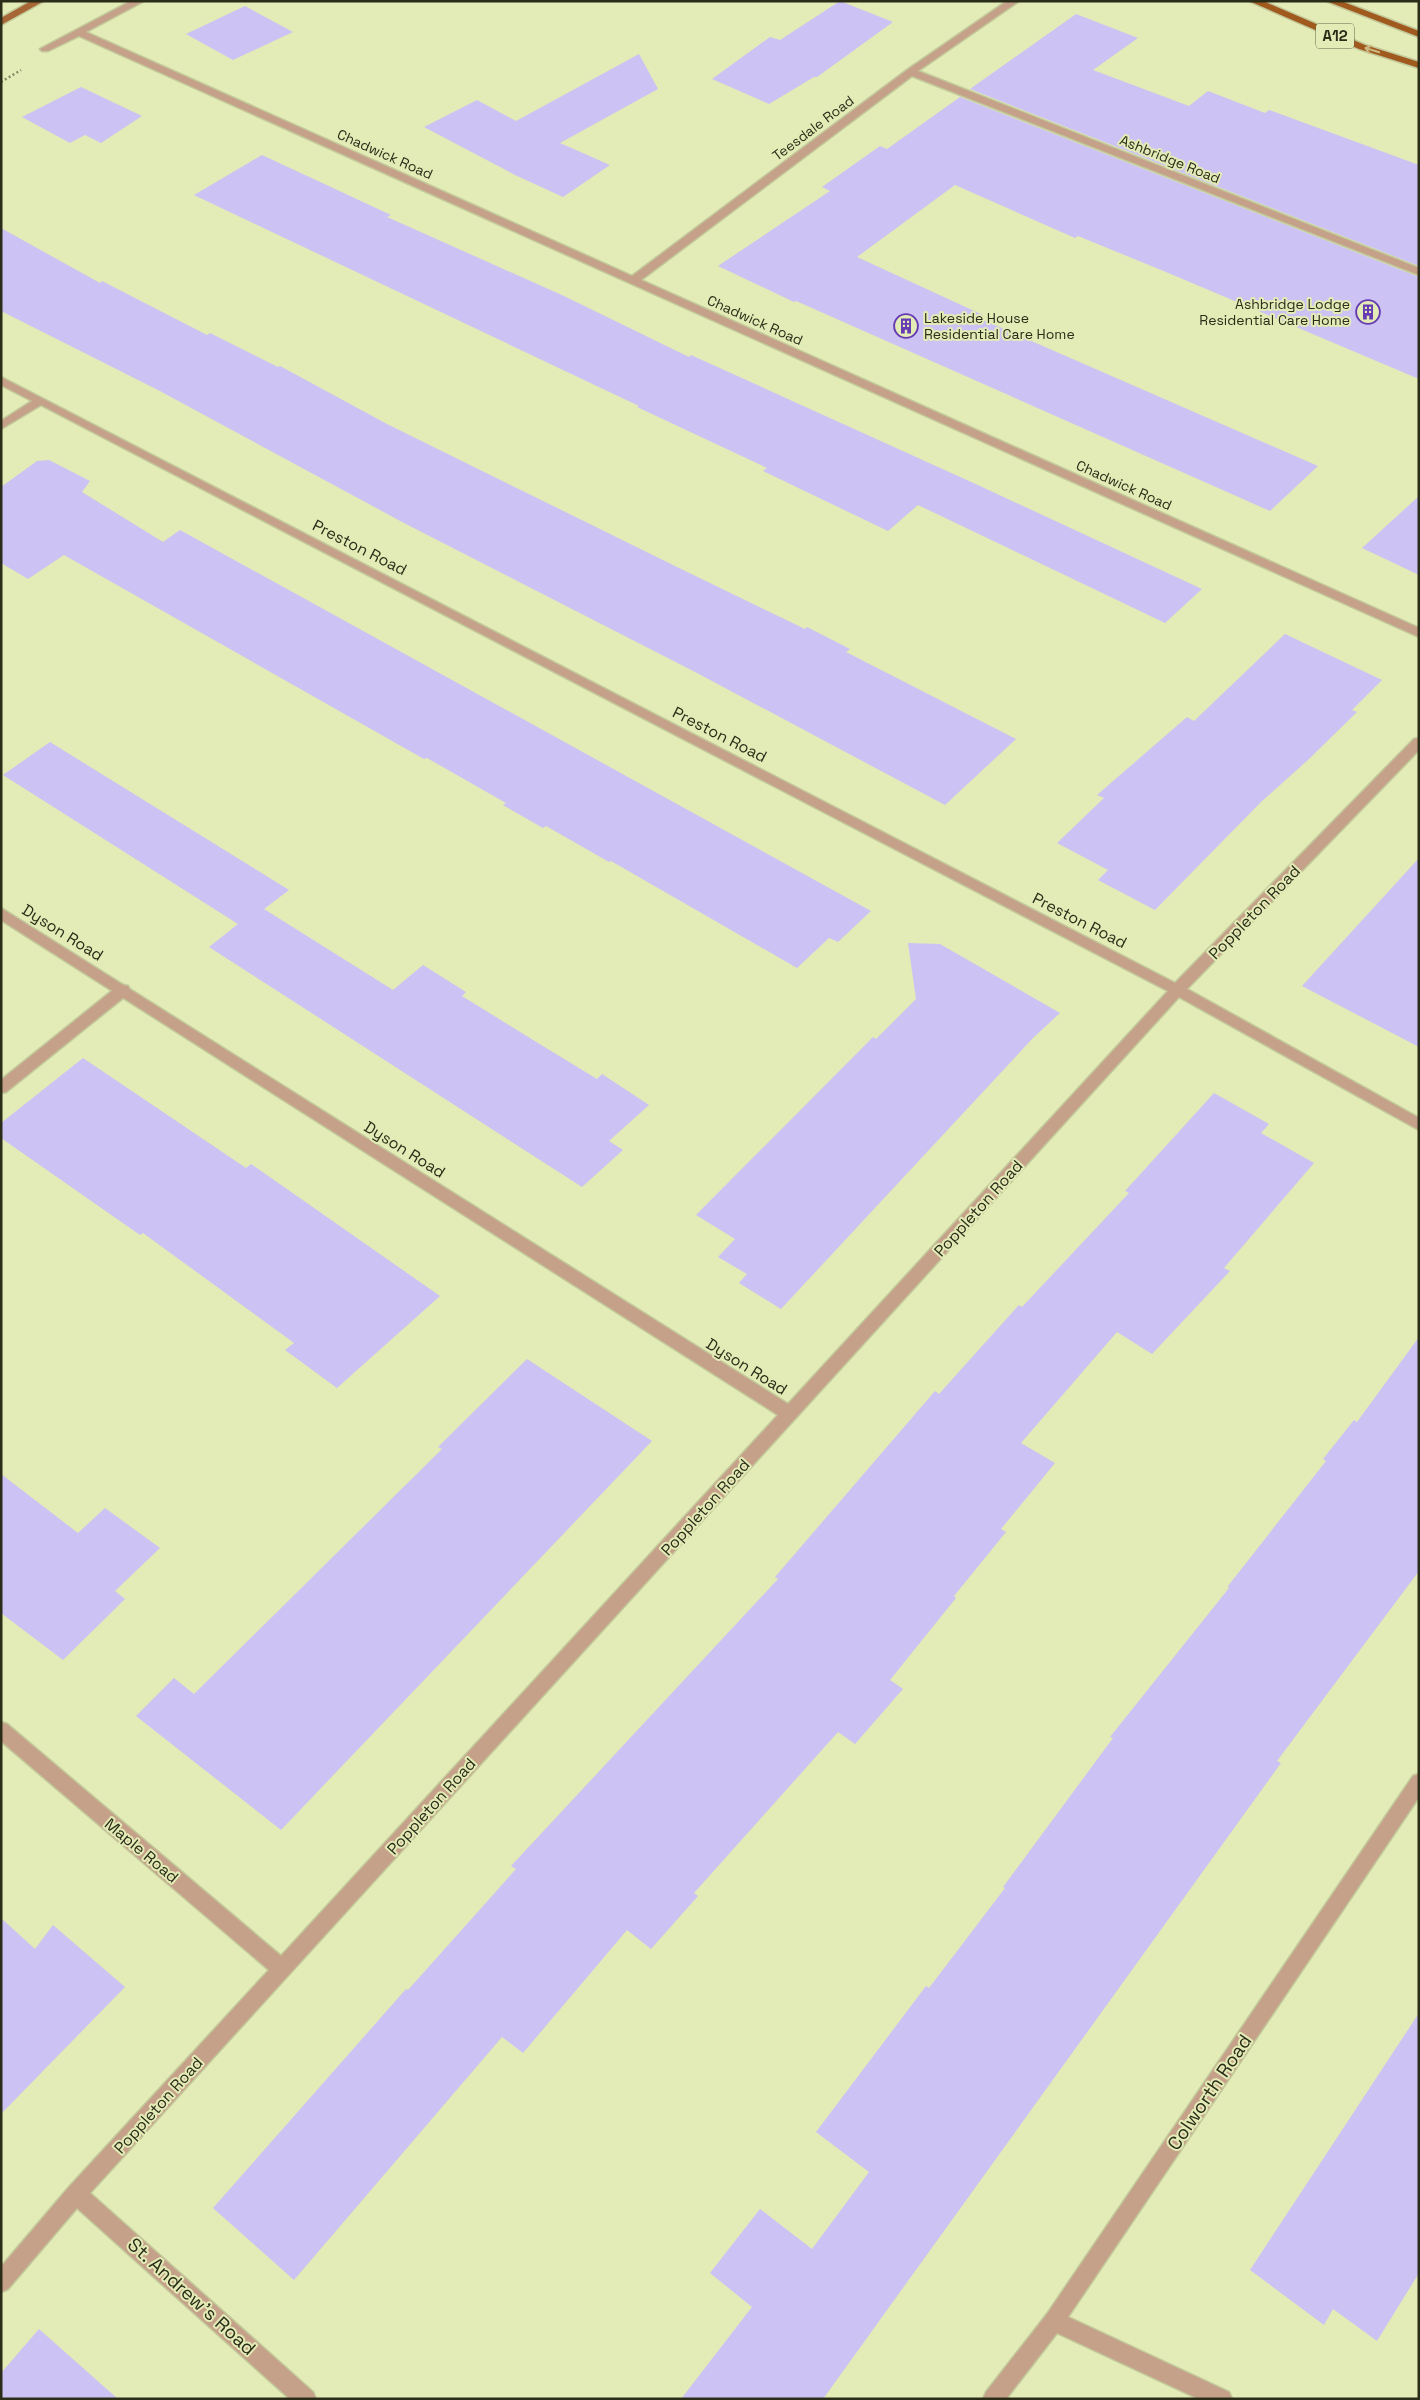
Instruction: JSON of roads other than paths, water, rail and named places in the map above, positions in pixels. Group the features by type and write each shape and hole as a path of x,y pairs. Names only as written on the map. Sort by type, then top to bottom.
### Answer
{"highway":[{"name":"A12","path":"1254,1 1362,47 1419,65"},
{"name":"A12","path":"1331,1 1419,34"}],"main road":[{"path":"1,22 39,1"}],"street":[{"path":"45,49 139,1"},
{"name":"Teesdale Road","path":"632,281 911,72 1014,1"},
{"name":"Chadwick Road","path":"79,32 1419,633"},
{"name":"Ashbridge Road","path":"911,72 1419,272"},
{"name":"Preston Road","path":"1,380 1178,990 1419,1125"},
{"path":"1,426 39,401"},
{"name":"Poppleton Road","path":"1,2282 76,2194 1178,990 1419,742"},
{"name":"Dyson Road","path":"1,913 790,1414"},
{"path":"1,1088 123,990"},
{"name":"Maple Road","path":"1,1730 282,1969"},
{"name":"Colworth Road","path":"993,2399 1054,2321 1419,1782"},
{"name":"St. Andrew's Road","path":"76,2194 306,2399"},
{"path":"1054,2321 1222,2399"}],"place":[{"name":"Ashbridge Lodge Residential Care Home","path":"1368,312"},
{"name":"Lakeside House Residential Care Home","path":"906,326"}]}
